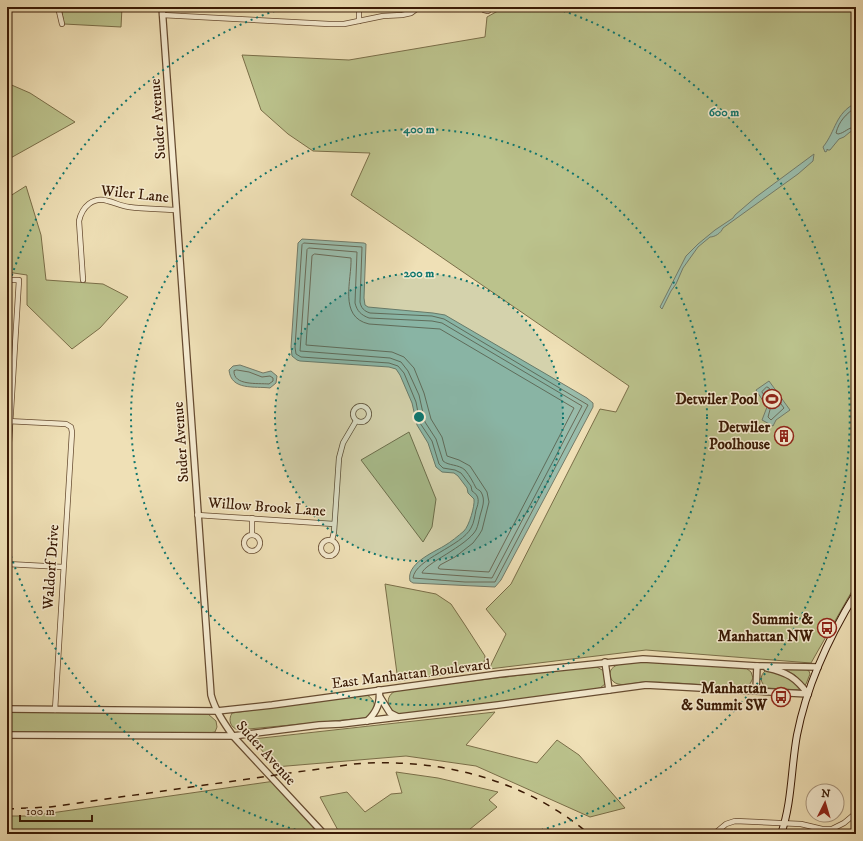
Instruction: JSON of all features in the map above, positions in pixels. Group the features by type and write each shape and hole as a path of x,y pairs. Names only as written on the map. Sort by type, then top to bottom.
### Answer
{"main road":[{"path":"781,834 798,735 808,694 818,667 838,623 856,593"}],"street":[{"path":"58,7 62,24"},
{"name":"Suder Avenue","path":"162,7 212,701 233,736 324,834"},
{"path":"359,7 359,21"},
{"path":"162,15 344,24 383,16 411,13 419,7"},
{"path":"482,7 484,10 488,11 491,7"},
{"name":"Wiler Lane","path":"83,280 79,221 84,209 92,202 104,200 121,206 176,210"},
{"path":"7,280 19,280 9,421 7,475"},
{"name":"Waldorf Drive","path":"9,421 66,424 70,427 72,432 55,710"},
{"path":"332,540 334,534 338,469 341,450 347,435 356,421"},
{"name":"Willow Brook Lane","path":"198,515 334,524"},
{"path":"252,518 252,535"},
{"path":"7,564 63,567"},
{"name":"East Manhattan Boulevard","path":"7,709 217,711 272,705 499,674 643,659 757,666 818,667"},
{"path":"605,662 609,690"},
{"path":"756,691 757,666 780,670 792,676 808,694"},
{"path":"7,735 233,736 498,705 646,685 808,694"},
{"path":"379,690 380,697 390,713 398,717"},
{"path":"366,721 374,716 380,697"},
{"path":"714,834 726,824 735,820 809,825 822,829 832,829 844,823 856,813"}],"green space":[{"path":"61,7 122,7 121,27 64,24"},
{"path":"505,7 856,7 856,584 811,663 646,650 489,669 506,634 486,609 511,584 600,409 616,412 629,386 351,195 370,153 313,151 288,134 261,110 242,55 349,60 485,37 487,17"},
{"path":"7,83 30,93 75,122 7,160"},
{"path":"26,186 41,235 46,280 103,284 128,297 100,328 72,349 27,305 27,275 7,272 7,198"},
{"path":"409,432 436,499 432,527 423,542 361,460"},
{"path":"385,584 436,594 451,604 485,656 483,669 398,681"},
{"path":"646,662 746,668 751,672 753,678 750,684 744,688 657,682 617,684 610,677 613,667 624,663"},
{"path":"595,666 604,671 605,684 600,688 584,691 403,714 393,711 388,704 390,696 393,692 398,690"},
{"path":"781,668 806,669 810,674 806,684 805,685 795,675"},
{"path":"766,670 785,675 802,689 767,688 761,679"},
{"path":"365,694 374,703 374,710 365,718 238,730 230,723 232,713"},
{"path":"7,712 208,714 216,721 217,727 215,732 209,733 7,732"},
{"path":"495,712 466,745 537,763 557,740 579,755 625,808 590,817 476,766 406,756 275,767 253,739"},
{"path":"396,772 438,778 498,792 489,800 497,807 464,834 340,834 320,797 347,792 365,812 391,794 402,793"},
{"path":"275,781 324,834 7,834 7,816 30,816"}],"water":[{"path":"856,103 856,130 839,139 830,150 827,149 825,152 823,147 840,117 849,107"},
{"path":"814,154 813,161 798,174 723,228 721,232 710,237 698,247 683,268 662,309 660,307 686,256 698,244 733,218 756,197"},
{"path":"302,239 366,244 365,305 368,307 445,315 587,398 593,403 593,407 501,580 495,587 413,583 410,581 412,569 416,564 449,543 464,531 471,516 474,506 474,499 468,493 467,488 458,476 454,473 442,472 436,467 428,443 417,425 412,403 396,369 389,367 300,361 292,356 291,347 298,243"},
{"path":"240,365 263,373 271,371 277,376 276,383 270,388 251,387 239,384 231,377 229,370 233,366"},
{"name":"Detwiler Pool","path":"769,381 790,410 776,420 773,426 762,420 767,407 756,390"}],"railway":[{"path":"7,809 50,807 354,764 417,764 479,776 508,786 537,799 564,815 589,834"}],"place":[{"name":"Detwiler Pool","path":"772,399"},
{"name":"Detwiler Poolhouse","path":"784,436"},
{"name":"Summit & Manhattan NW","path":"827,628"},
{"name":"Manhattan & Summit SW","path":"781,697"}]}
